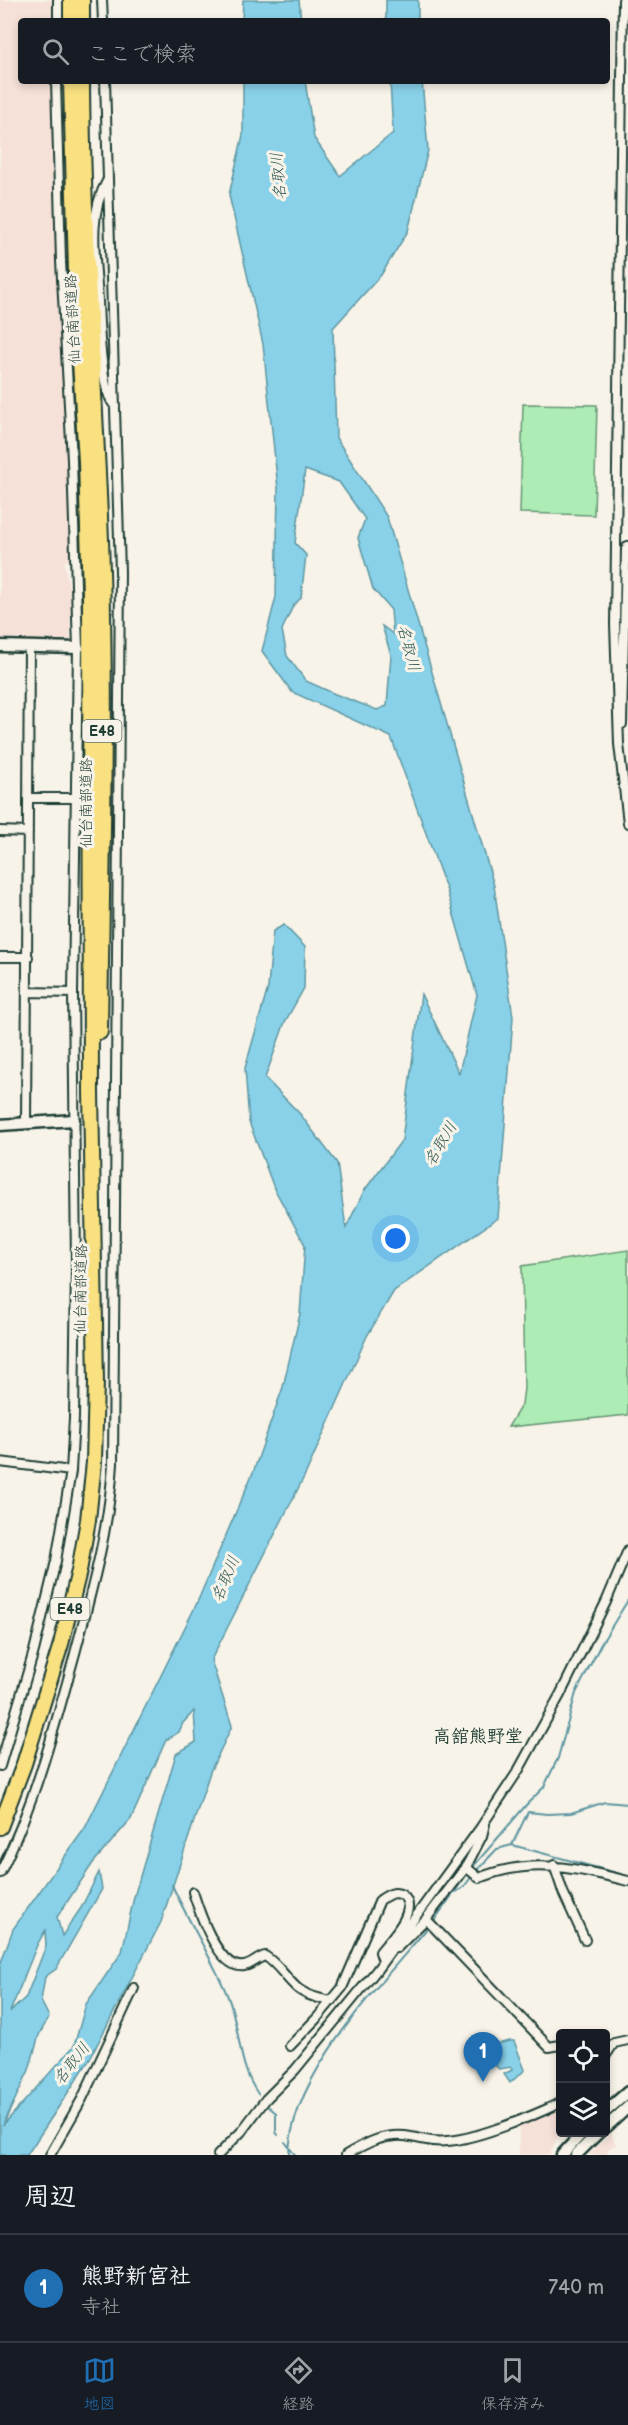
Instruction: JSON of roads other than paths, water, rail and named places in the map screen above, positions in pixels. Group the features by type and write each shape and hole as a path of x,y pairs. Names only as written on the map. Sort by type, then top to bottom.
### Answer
{"highway":[{"path":"71,0 71,18"},
{"path":"82,0 82,18"},
{"name":"仙台南部道路","path":"71,84 77,310 86,462 90,595 91,1080 96,1382"},
{"name":"仙台南部道路","path":"0,1827 39,1719 61,1644 79,1571 88,1520 94,1462 99,1286 102,607 101,541 85,235 82,84"}],"street":[{"path":"58,0 58,18"},
{"path":"102,0 103,18"},
{"path":"623,0 625,27 615,624 619,744 628,823"},
{"path":"0,1766 34,1651 53,1572 71,1471 74,1418 76,1264 74,993 78,648 67,301 57,84"},
{"path":"0,1873 26,1815 54,1732 102,1545 111,1484 120,572 105,84"},
{"path":"107,181 98,196 95,229 96,300 106,381 110,401 115,406"},
{"path":"619,744 623,716 626,549 628,546"},
{"path":"0,646 78,648"},
{"path":"26,1124 29,647"},
{"path":"28,798 76,798"},
{"path":"0,831 28,832"},
{"path":"0,957 28,957"},
{"path":"28,992 74,993"},
{"path":"0,1125 74,1120"},
{"path":"0,1462 71,1471"},
{"path":"218,2155 241,2132 266,2099 295,2070 385,1958 486,1820 518,1771 560,1695 606,1602 628,1550"},
{"path":"385,1958 429,1922 466,1867 482,1836 486,1820"},
{"path":"466,1867 479,1878 501,1871 554,1865 628,1881"},
{"path":"554,1865 563,1892 585,1940"},
{"path":"193,1892 202,1918 223,1957 238,1966 246,1966 265,1956 276,1963 297,1989 332,2001"},
{"path":"290,2046 332,2001 350,1974 376,1906 385,1897 396,1893 402,1895 406,1900 408,1911 399,1928 380,1952 385,1958"},
{"path":"429,1922 549,2047 556,2046"},
{"path":"50,2155 82,2099 134,1988"},
{"path":"610,2044 628,2040"},
{"path":"610,2108 628,2092"},
{"path":"346,2155 365,2144 394,2134 427,2141 450,2141 556,2105"},
{"path":"610,2124 628,2108"},
{"path":"562,2155 579,2137"},
{"path":"576,2155 595,2137"}],"water":[{"path":"243,0 299,0 301,18 242,18"},
{"path":"386,0 418,0 418,18 386,18"},
{"name":"名取川","path":"243,84 305,84 314,138 340,176 393,133 390,84 422,84 428,150 408,231 381,275 333,328 336,438 387,517 494,886 513,1017 498,1218 394,1291 367,1336 306,1473 211,1660 232,1726 210,1772 161,1922 88,2062 27,2155 0,2155 0,1965 13,1929 85,1828 196,1605 254,1470 283,1387 300,1314 305,1245 274,1188 249,1122 245,1068 268,988 273,931 284,925 305,947 304,988 285,1022 265,1078 300,1114 337,1163 346,1228 364,1191 402,1140 421,994 459,1073 477,995 447,891 391,737 292,692 262,651 276,597 278,489 263,344 229,195 243,135","holes":["305,470 339,482 365,519 358,538 373,589 391,610 393,634 382,626 391,655 387,706 377,710 306,681 287,656 282,630 293,606 301,598 306,555 295,543","194,1711 196,1742 176,1754 134,1897 122,1952 86,2004 74,2046 3,2125 29,2070 39,2035 49,2017 41,2001 45,1977 56,1969 102,1889 99,1872 81,1908 62,1936 57,1917 93,1863 131,1819 166,1740 179,1732 183,1723","45,1931 46,1946 26,1997 10,2012"]},
{"path":"514,2041 525,2070 510,2083 504,2074 512,2070 511,2067 499,2069 495,2065 493,2048 497,2044"}],"waterway":[{"path":"472,1868 544,1787 558,1758 576,1693 601,1644 628,1600"},
{"path":"512,1845 528,1812 571,1813 605,1802 628,1804"},
{"path":"476,1871 497,1849 512,1845 628,1876"},
{"path":"433,1922 468,1873"},
{"path":"456,1892 463,1888 472,1876"},
{"path":"172,1885 228,1997 246,2071 258,2094"},
{"path":"289,2155 293,2125 304,2094 321,2063 363,2004 429,1926"},
{"path":"269,2107 276,2113 278,2135"},
{"path":"285,2142 295,2155"}],"place":[{"name":"熊野新宮社","path":"483,2082"}],"district":[{"name":"高舘熊野堂","path":"478,1736"}]}
